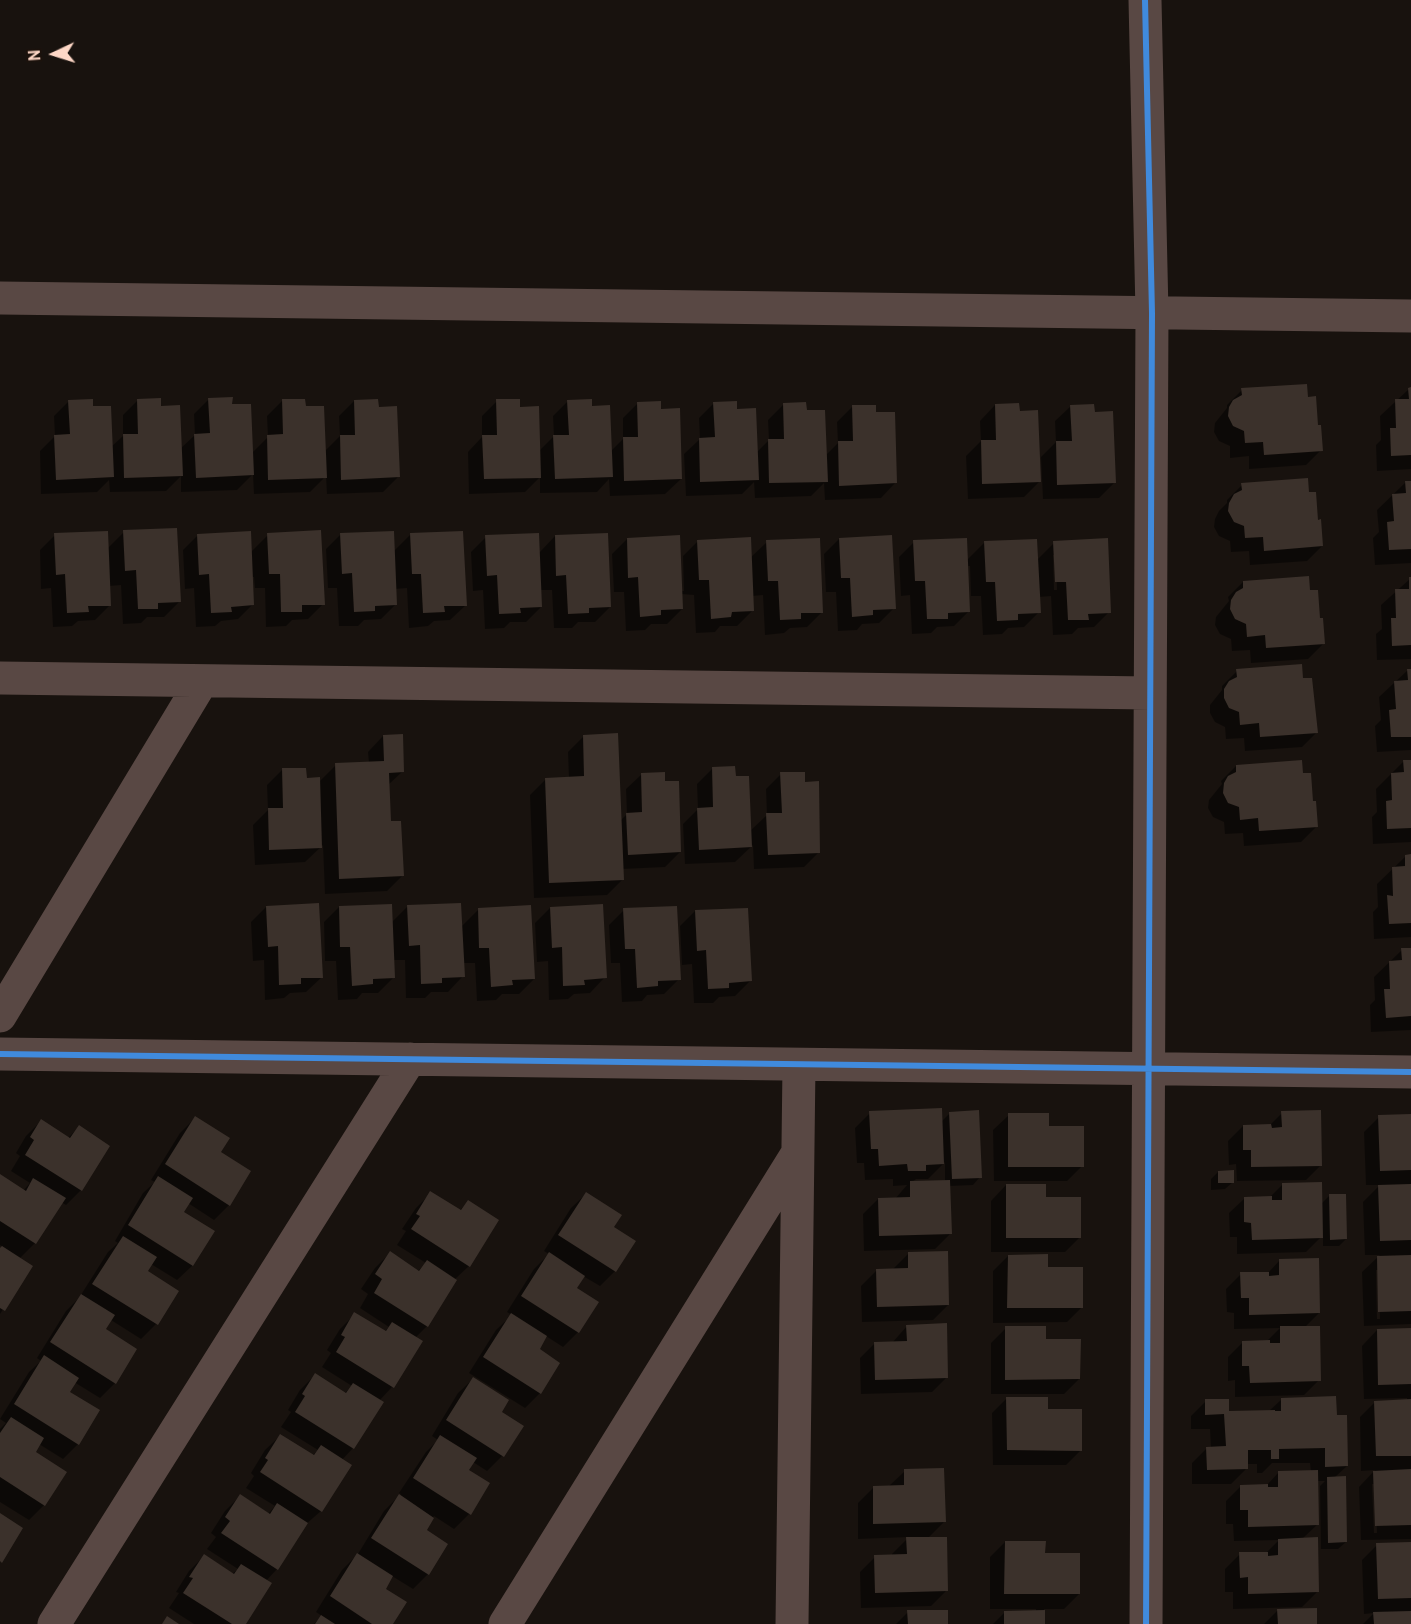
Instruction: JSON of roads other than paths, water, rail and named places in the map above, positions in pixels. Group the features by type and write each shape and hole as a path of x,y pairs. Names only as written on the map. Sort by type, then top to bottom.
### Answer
{"street":[{"path":"1145,0 1152,313 1146,1624"},
{"path":"0,298 1411,316"},
{"path":"0,678 1150,693"},
{"path":"0,1016 202,681"},
{"path":"0,1054 1411,1072"},
{"path":"54,1624 410,1059"},
{"path":"792,1624 799,1065"},
{"path":"505,1624 797,1154"}]}
